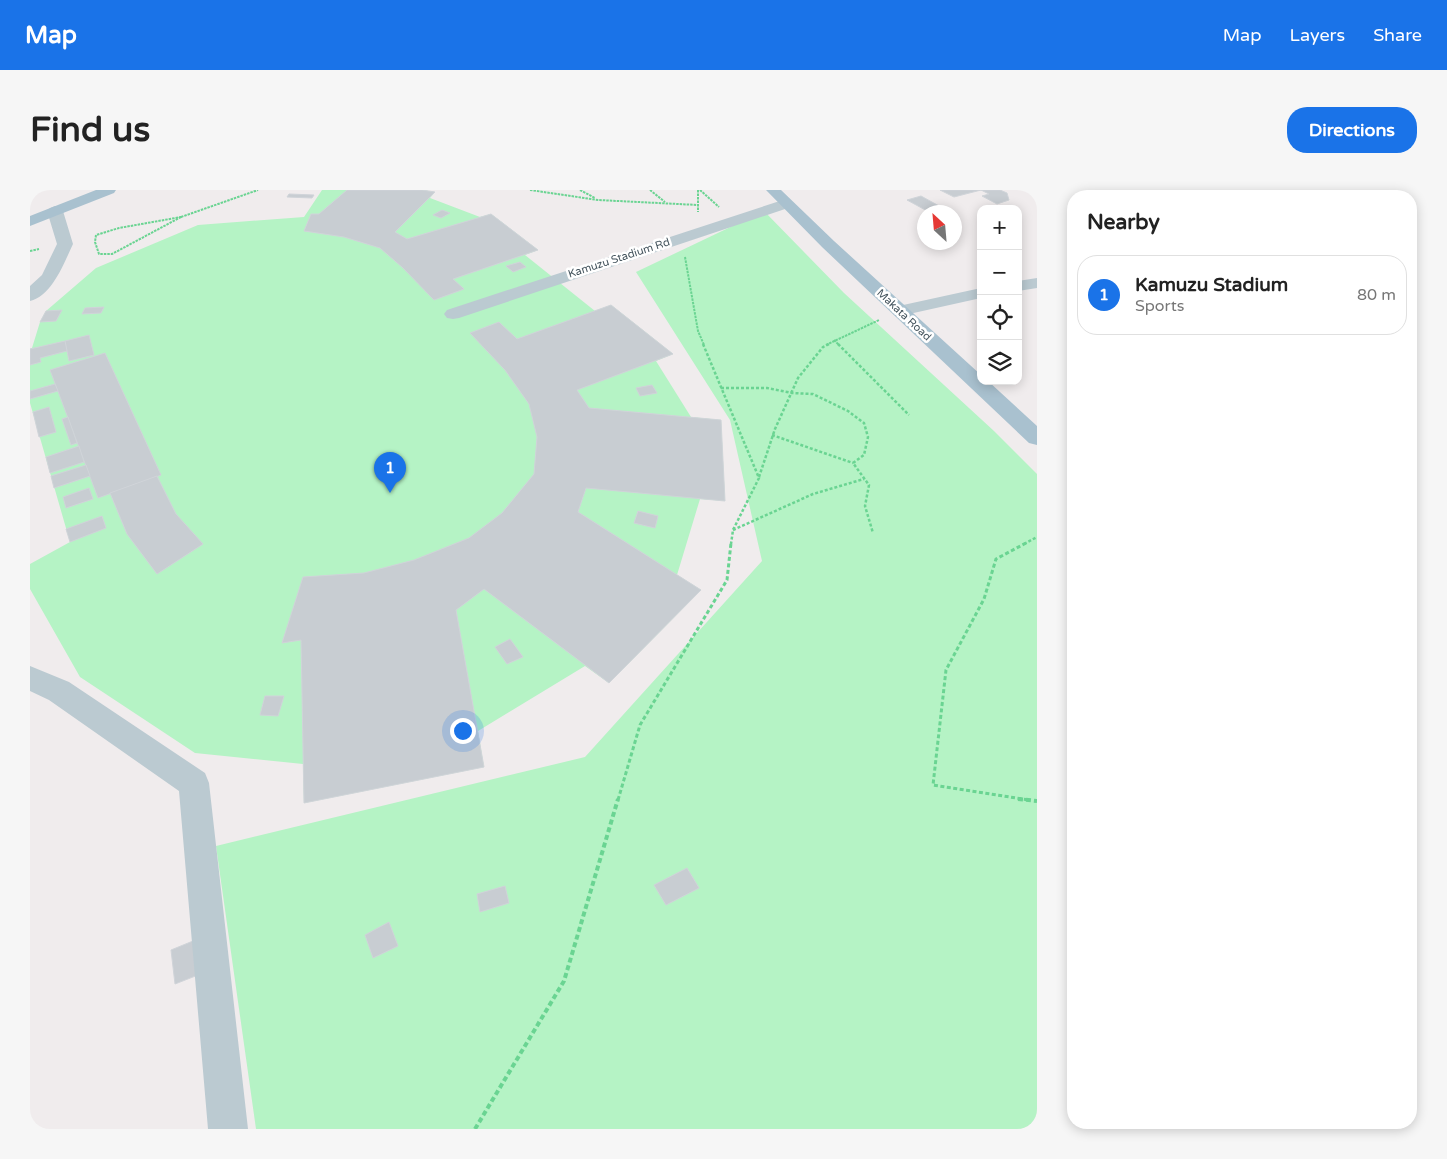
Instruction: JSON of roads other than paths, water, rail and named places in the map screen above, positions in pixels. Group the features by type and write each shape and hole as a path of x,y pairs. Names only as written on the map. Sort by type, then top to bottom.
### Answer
{"main road":[{"path":"30,221 109,190"},
{"name":"Makata Road","path":"773,190 1037,438"}],"street":[{"name":"Kamuzu Stadium Rd","path":"453,314 786,204"},
{"path":"30,296 48,277 65,244 55,211"},
{"path":"1022,285 1037,283"},
{"path":"900,311 977,294"},
{"path":"30,678 59,691 194,784 228,1129"}],"place":[{"name":"Kamuzu Stadium","path":"390,493"}]}
